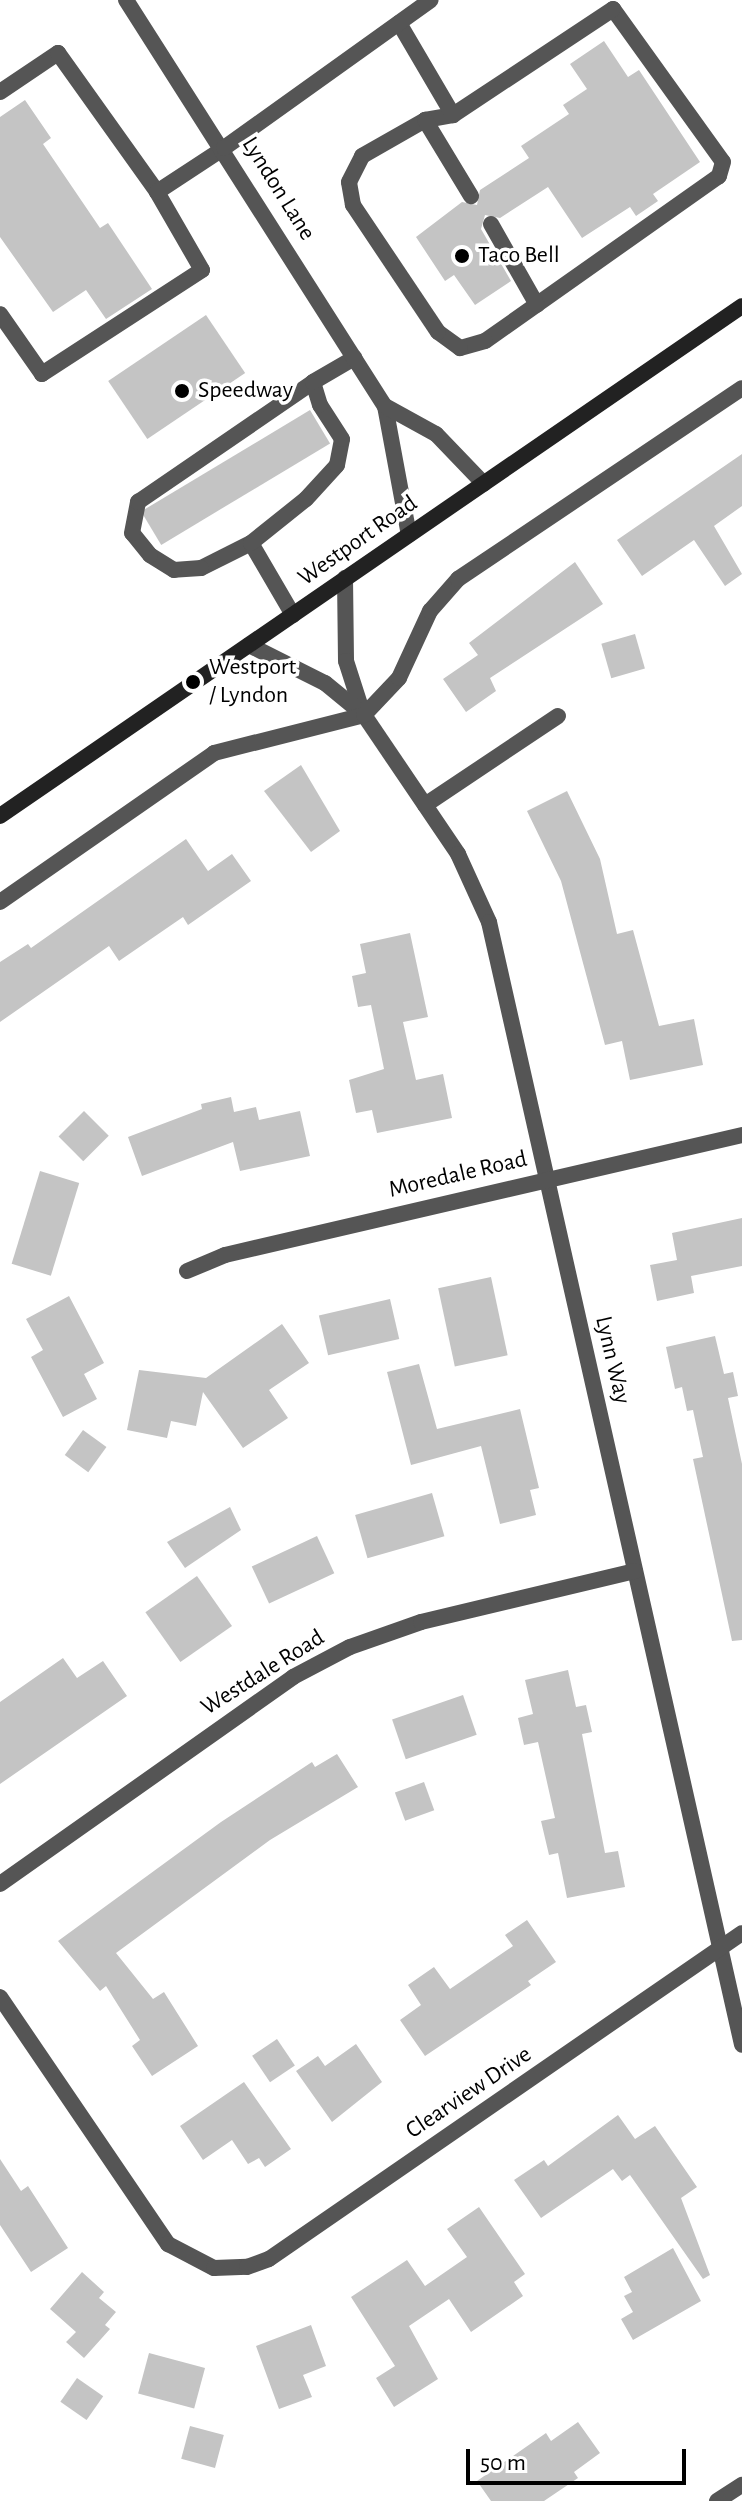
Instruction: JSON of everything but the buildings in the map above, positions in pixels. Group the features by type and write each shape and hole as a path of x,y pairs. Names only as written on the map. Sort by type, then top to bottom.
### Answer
{"main road":[{"name":"Westport Road","path":"0,816 742,306"}],"street":[{"name":"Lyndon Lane","path":"126,0 224,148 385,406 409,535"},
{"path":"157,192 224,148 431,0"},
{"path":"611,4 723,162 719,176 537,305 485,341 460,348 438,332 353,205 349,182 362,156 425,120 453,115 611,4"},
{"path":"399,23 453,115"},
{"path":"0,92 58,53 157,192 202,270 42,374 0,314"},
{"path":"425,120 471,196"},
{"path":"491,224 537,305"},
{"path":"313,382 320,405 342,439 337,465 306,499 251,543 201,568 174,570 150,555 132,533 138,502 313,382 354,358"},
{"path":"0,902 214,753 364,715 399,678 430,611 458,579 742,388"},
{"name":"Lyndon Lane","path":"385,406 436,434 484,484"},
{"path":"251,543 293,615"},
{"name":"Lynn Way","path":"345,578 346,661 364,715 470,876 489,922 742,2045"},
{"name":"Lynn Way","path":"249,645 325,683 364,715"},
{"path":"425,805 558,716"},
{"name":"Moredale Road","path":"187,1271 225,1255 742,1135"},
{"name":"Westdale Road","path":"0,1884 293,1677 350,1647 421,1622 635,1571"},
{"name":"Clearview Drive","path":"0,1997 154,2229 180,2255 214,2268 247,2267 269,2259 742,1933"},
{"path":"717,2501 742,2485"}],"place":[{"name":"Taco Bell","path":"462,256"},
{"name":"Speedway","path":"182,391"},
{"name":"Westport / Lyndon","path":"193,682"}]}
